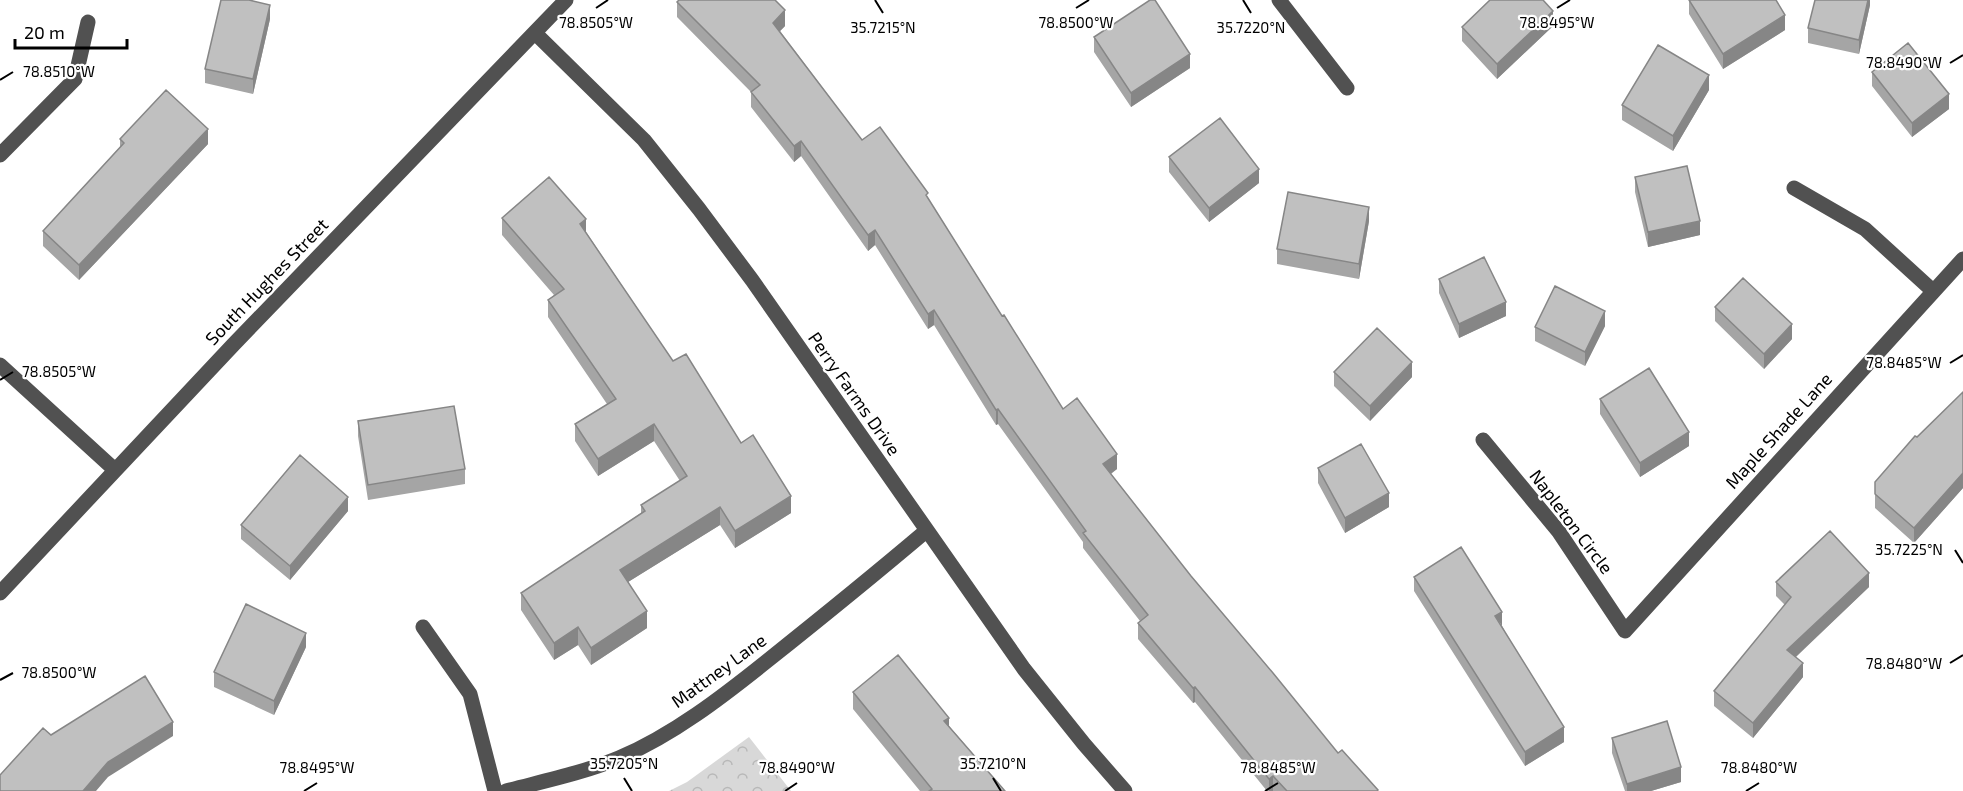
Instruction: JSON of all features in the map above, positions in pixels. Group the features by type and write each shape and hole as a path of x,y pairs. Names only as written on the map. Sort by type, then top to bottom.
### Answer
{"street":[{"name":"South Hughes Street","path":"0,594 115,470 566,0"},
{"path":"1279,0 1347,88"},
{"path":"0,155 75,79 88,22"},
{"name":"Perry Farms Drive","path":"535,33 644,140 699,209 759,290 1024,669 1125,791"},
{"path":"1794,188 1865,229 1933,291"},
{"name":"Maple Shade Lane","path":"1625,631 1963,259"},
{"path":"0,365 115,470"},
{"name":"Napleton Circle","path":"1483,440 1559,532 1625,631"},
{"name":"Mattney Lane","path":"506,791 564,777 620,757 674,728 730,690 926,531"},
{"path":"423,627 470,694 495,791"}],"green space":[{"path":"749,737 791,791 669,791 687,782"}],"building":[{"path":"221,0 249,0 270,5 253,79 205,69"},
{"path":"679,0 775,0 785,10 773,23 862,140 880,127 928,193 926,195 1063,409 1077,398 1117,454 1103,464 1191,576 1338,753 1342,750 1377,791 1287,791 1273,776 1269,779 1195,687 1193,688 1138,623 1148,615 1083,533 1086,531 998,409 996,410 934,310 928,314 875,230 868,235 801,141 794,146 751,92 760,85 677,2"},
{"path":"1150,0 1155,0 1190,54 1131,93 1094,37"},
{"path":"1490,0 1543,0 1553,11 1497,64 1462,27"},
{"path":"1689,0 1776,0 1785,15 1723,54"},
{"path":"1815,0 1868,0 1859,40 1808,28"},
{"path":"1908,43 1949,94 1912,123 1872,72"},
{"path":"1658,45 1709,75 1673,136 1622,105"},
{"path":"166,90 208,129 79,265 43,231 124,143 120,139"},
{"path":"1220,118 1259,169 1209,208 1169,157"},
{"path":"1687,166 1700,221 1648,232 1635,177"},
{"path":"549,177 586,219 580,224 673,361 686,354 741,443 753,435 791,496 735,531 720,507 620,570 647,611 591,648 578,627 554,643 521,593 645,511 641,505 687,476 654,424 598,459 575,424 616,399 548,300 564,289 502,218"},
{"path":"1288,192 1369,207 1359,264 1277,249"},
{"path":"1484,257 1506,302 1459,324 1439,279"},
{"path":"1743,278 1792,324 1764,354 1715,307"},
{"path":"1555,286 1605,311 1585,352 1535,327"},
{"path":"1377,328 1412,362 1370,406 1334,372"},
{"path":"1649,368 1689,432 1640,463 1600,399"},
{"path":"1963,392 1963,473 1914,528 1875,494 1875,482 1915,436 1917,437"},
{"path":"454,406 465,469 368,485 358,421"},
{"path":"1361,444 1389,493 1345,518 1318,468"},
{"path":"300,455 348,497 290,566 241,525"},
{"path":"1830,531 1869,573 1787,650 1803,663 1753,723 1714,691 1791,597 1776,582"},
{"path":"1461,547 1502,612 1495,616 1564,727 1525,752 1414,577"},
{"path":"246,604 306,633 274,701 214,672"},
{"path":"898,655 949,718 944,721 1005,791 929,791 932,789 853,692"},
{"path":"145,676 173,722 108,762 83,791 0,791 0,775 43,728 51,735"},
{"path":"1667,721 1681,767 1627,784 1612,738"}]}
